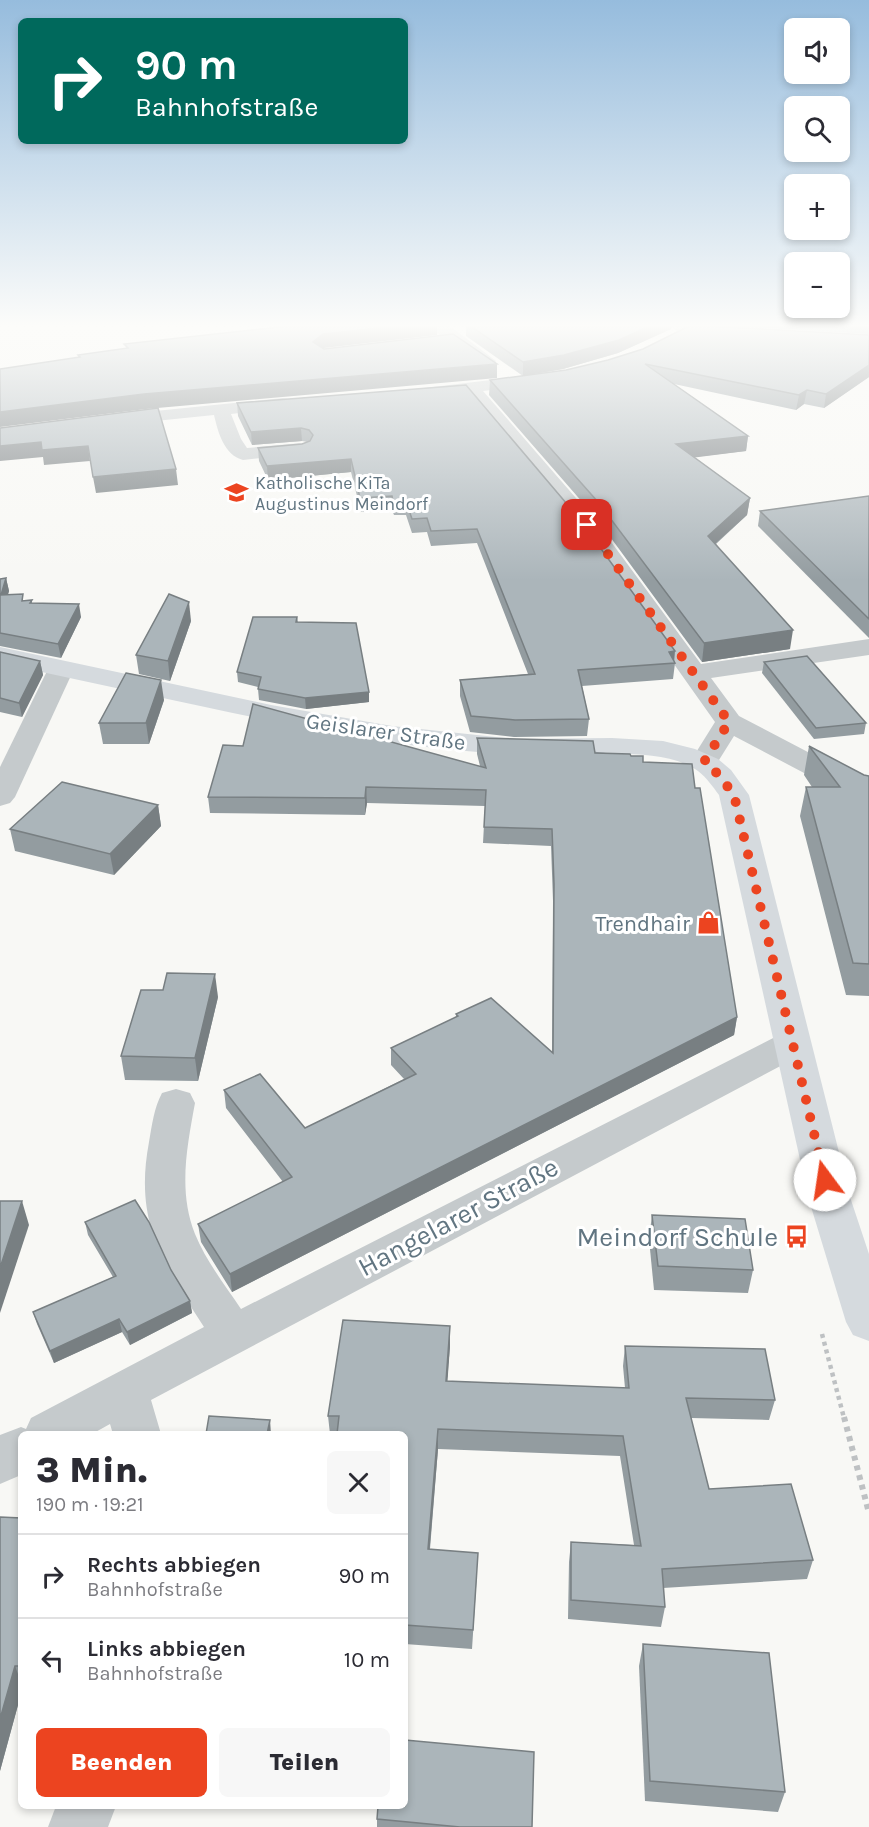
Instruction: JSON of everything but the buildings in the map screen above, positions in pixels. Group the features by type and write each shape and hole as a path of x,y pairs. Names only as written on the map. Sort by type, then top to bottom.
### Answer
{"main road":[{"name":"Geislarer Straße","path":"0,655 386,735 459,744 639,748 675,751 704,762"},
{"path":"704,762 718,774 734,795 830,1200 869,1322"}],"street":[{"path":"101,422 209,410"},
{"path":"221,410 233,442 243,454 302,449"},
{"path":"490,410 587,525 729,722 869,796"},
{"path":"695,673 869,647"},
{"path":"0,797 61,669"},
{"path":"704,762 729,722"},
{"name":"Hangelarer Straße","path":"60,1431 131,1413 233,1335 792,1044"},
{"path":"176,1103 168,1149 165,1199 170,1226 182,1251 233,1335"},
{"path":"0,1461 18,1451"},
{"path":"78,1827 85,1809"}],"path":[{"path":"819,1321 869,1513"}],"place":[{"name":"Katholische KiTa Augustinus Meindorf","path":"237,493"},
{"name":"Trendhair","path":"708,923"},
{"name":"Meindorf Schule","path":"796,1237"}],"route":[{"path":"587,525 729,722 704,762 718,774 734,795 825,1180"}]}
